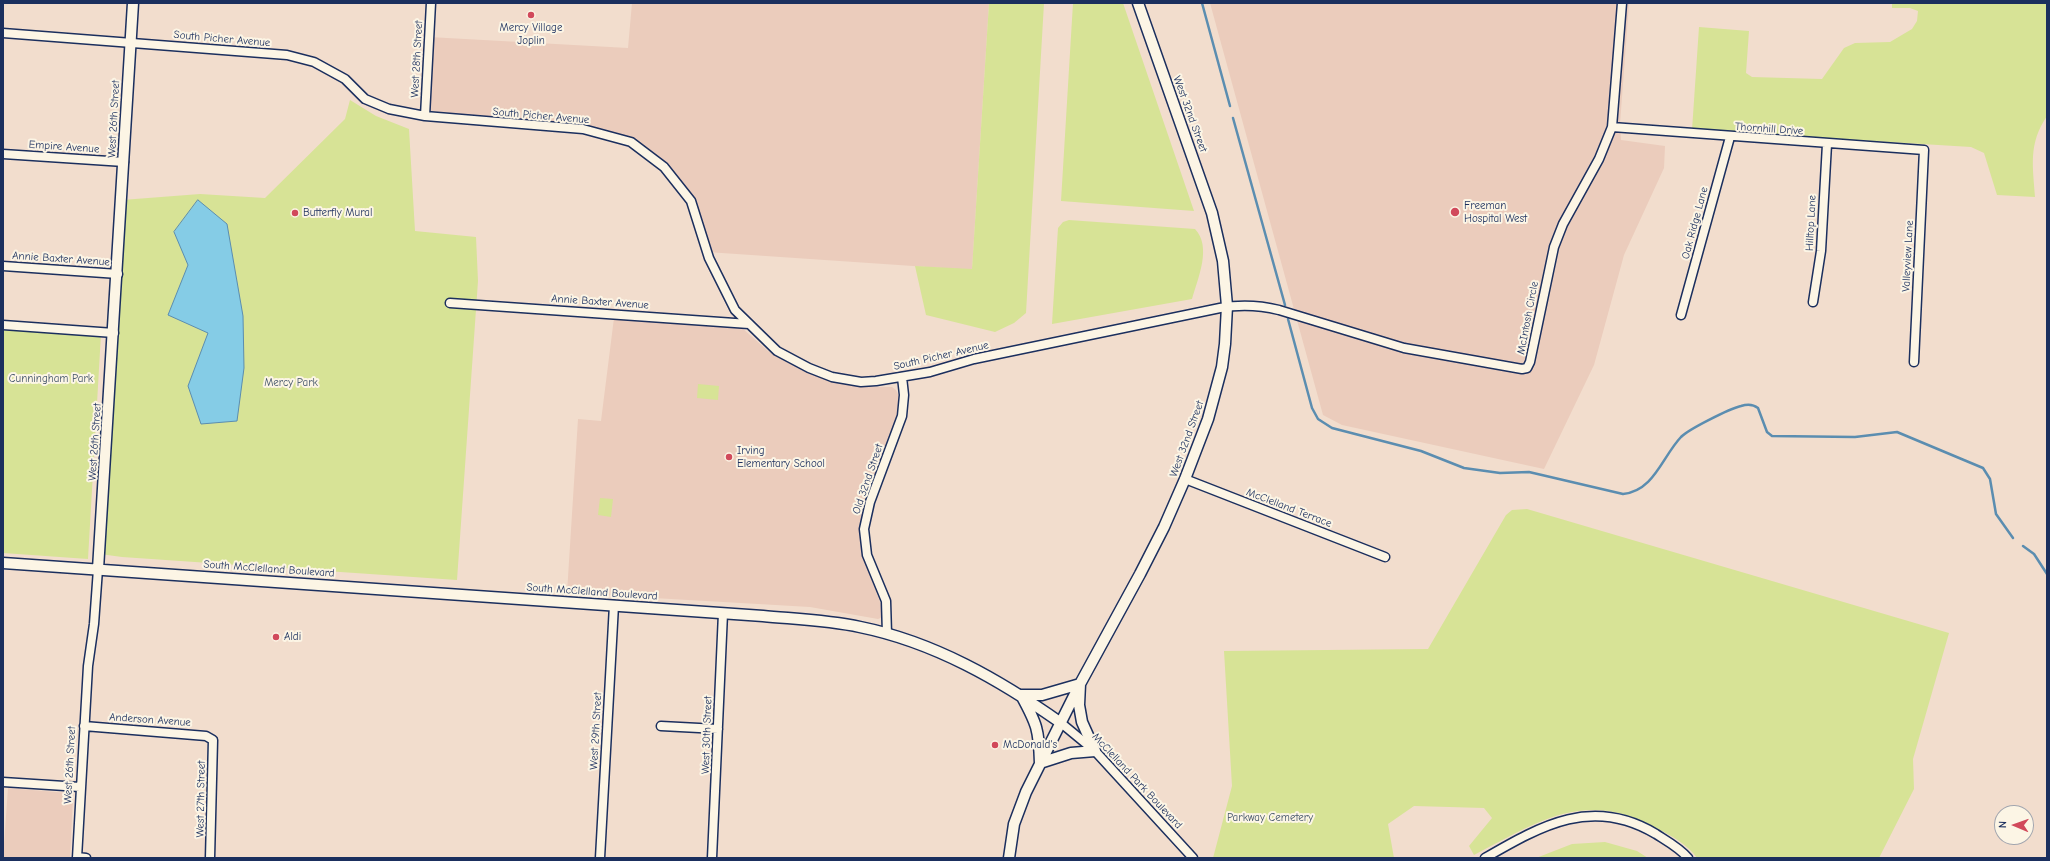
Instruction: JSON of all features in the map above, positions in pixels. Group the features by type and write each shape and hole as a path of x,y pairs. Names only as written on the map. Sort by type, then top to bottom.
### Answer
{"main road":[{"name":"West 26th Street","path":"98,569 118,274 133,3"},
{"name":"West 32nd Street","path":"1009,858 1014,824 1040,763 1080,684 1140,574 1185,478 1217,389 1225,344 1227,306 1223,261 1212,213 1138,3"},
{"name":"South McClelland Boulevard","path":"3,563 820,621 859,627 888,634 956,658 1021,695 1061,723"},
{"path":"1080,684 1079,705 1082,722 1095,751 1071,753 1040,763 1039,733 1034,717 1021,695 1042,695 1080,684"}],"street":[{"name":"West 28th Street","path":"425,116 431,3"},
{"name":"McIntosh Circle","path":"1227,306 1265,306 1331,324 1372,339 1404,348 1522,369 1527,368 1530,362 1554,247 1563,224 1599,158 1612,127 1622,3"},
{"name":"South Picher Avenue","path":"3,33 287,55 314,62 345,79 366,99 389,109 425,116 583,129 632,142 664,167 690,201 709,258 736,310 777,351 815,371 832,377 861,382 930,372 974,359 1227,306"},
{"name":"Thornhill Drive","path":"1612,127 1730,137 1924,150"},
{"name":"Oak Ridge Lane","path":"1681,315 1730,137"},
{"name":"Hilltop Lane","path":"1813,302 1821,251 1827,144"},
{"name":"Valleyview Lane","path":"1914,362 1924,150"},
{"name":"Empire Avenue","path":"3,154 124,162"},
{"name":"Annie Baxter Avenue","path":"3,266 118,274"},
{"name":"Annie Baxter Avenue","path":"450,303 749,324"},
{"path":"3,325 114,333"},
{"name":"Old 32nd Street","path":"888,634 886,601 867,555 864,529 870,502 902,416 904,395 902,377"},
{"name":"McClelland Terrace","path":"1185,478 1385,557"},
{"name":"West 26th Street","path":"77,858 88,666 98,569"},
{"name":"West 29th Street","path":"600,858 614,606"},
{"name":"West 30th Street","path":"712,858 723,613"},
{"name":"McClelland Park Boulevard","path":"1061,723 1095,751 1193,858"},
{"name":"Anderson Avenue","path":"84,726 206,736 213,740"},
{"path":"661,726 718,729"},
{"name":"West 27th Street","path":"210,858 213,740"},
{"path":"3,782 80,787"},
{"path":"1485,858 1523,836 1552,822 1574,817 1618,819 1645,827 1668,842 1688,858"},
{"path":"77,858 86,858"}],"shaded area":[{"path":"632,3 989,3 972,270 707,252 690,201 664,167 631,142 583,129 425,116 429,37 628,48"},
{"name":"Freeman Hospital West","path":"1210,3 1629,3 1620,124 1621,140 1665,146 1664,168 1624,255 1594,365 1544,469 1342,425 1323,415"},
{"name":"Irving Elementary School","path":"614,318 741,327 768,351 801,370 834,382 861,387 892,387 896,390 900,398 898,416 862,510 859,530 862,554 883,610 883,617 878,619 810,607 567,593 578,419 601,421"},
{"path":"8,788 68,793 72,795 70,858 3,858"}],"green space":[{"path":"989,3 1044,3 1026,313 1014,323 995,332 926,315 915,266 972,269"},
{"path":"1073,3 1123,3 1194,211 1061,201"},
{"path":"1892,3 2047,3 2047,116 2041,126 2034,146 2033,165 2035,197 1997,195 1984,153 1971,147 1692,130 1699,27 1749,31 1746,73 1752,77 1822,79 1844,48 1855,43 1890,42 1912,29 1917,21 1918,11 1910,8 1892,8"},
{"name":"Mercy Park","path":"350,100 376,116 409,129 415,231 476,237 478,281 457,580 122,557 100,554 122,200 200,194 265,198 345,119"},
{"path":"1069,220 1195,229 1200,236 1203,245 1203,254 1200,272 1192,299 1052,324 1058,228 1063,222"},
{"name":"Cunningham Park","path":"3,328 101,334 88,559 3,553"},
{"path":"698,384 719,386 718,400 697,398"},
{"path":"600,498 613,499 611,517 598,515"},
{"name":"Parkway Cemetery","path":"1527,509 1949,633 1913,759 1914,789 1879,858 1697,858 1689,849 1674,838 1632,817 1608,811 1585,810 1563,814 1542,821 1474,855 1469,846 1492,818 1484,808 1414,806 1388,824 1394,858 1213,858 1232,786 1224,651 1428,649 1506,515 1512,510"},
{"path":"1605,842 1637,851 1648,858 1536,858 1572,844"}],"water":[{"path":"198,200 227,224 243,316 244,368 237,421 201,424 188,386 208,333 168,315 188,265 174,232"}],"waterway":[{"path":"1202,3 1230,106"},
{"path":"1233,118 1285,305"},
{"path":"1288,319 1312,408 1318,419 1332,428 1421,451 1464,468 1500,473 1529,472 1623,494 1634,492 1650,480 1674,445 1685,433 1728,411 1743,405 1750,405 1758,408 1767,432 1772,436 1855,437 1897,432 1983,468 1990,479 1996,514 2013,538"},
{"path":"2023,546 2034,554 2047,574"}],"place":[{"name":"Mercy Village Joplin","path":"531,15"},
{"name":"Freeman Hospital West","path":"1455,212"},
{"name":"Butterfly Mural","path":"295,213"},
{"name":"Irving Elementary School","path":"729,457"},
{"name":"Aldi","path":"276,637"},
{"name":"McDonald's","path":"995,745"}]}
